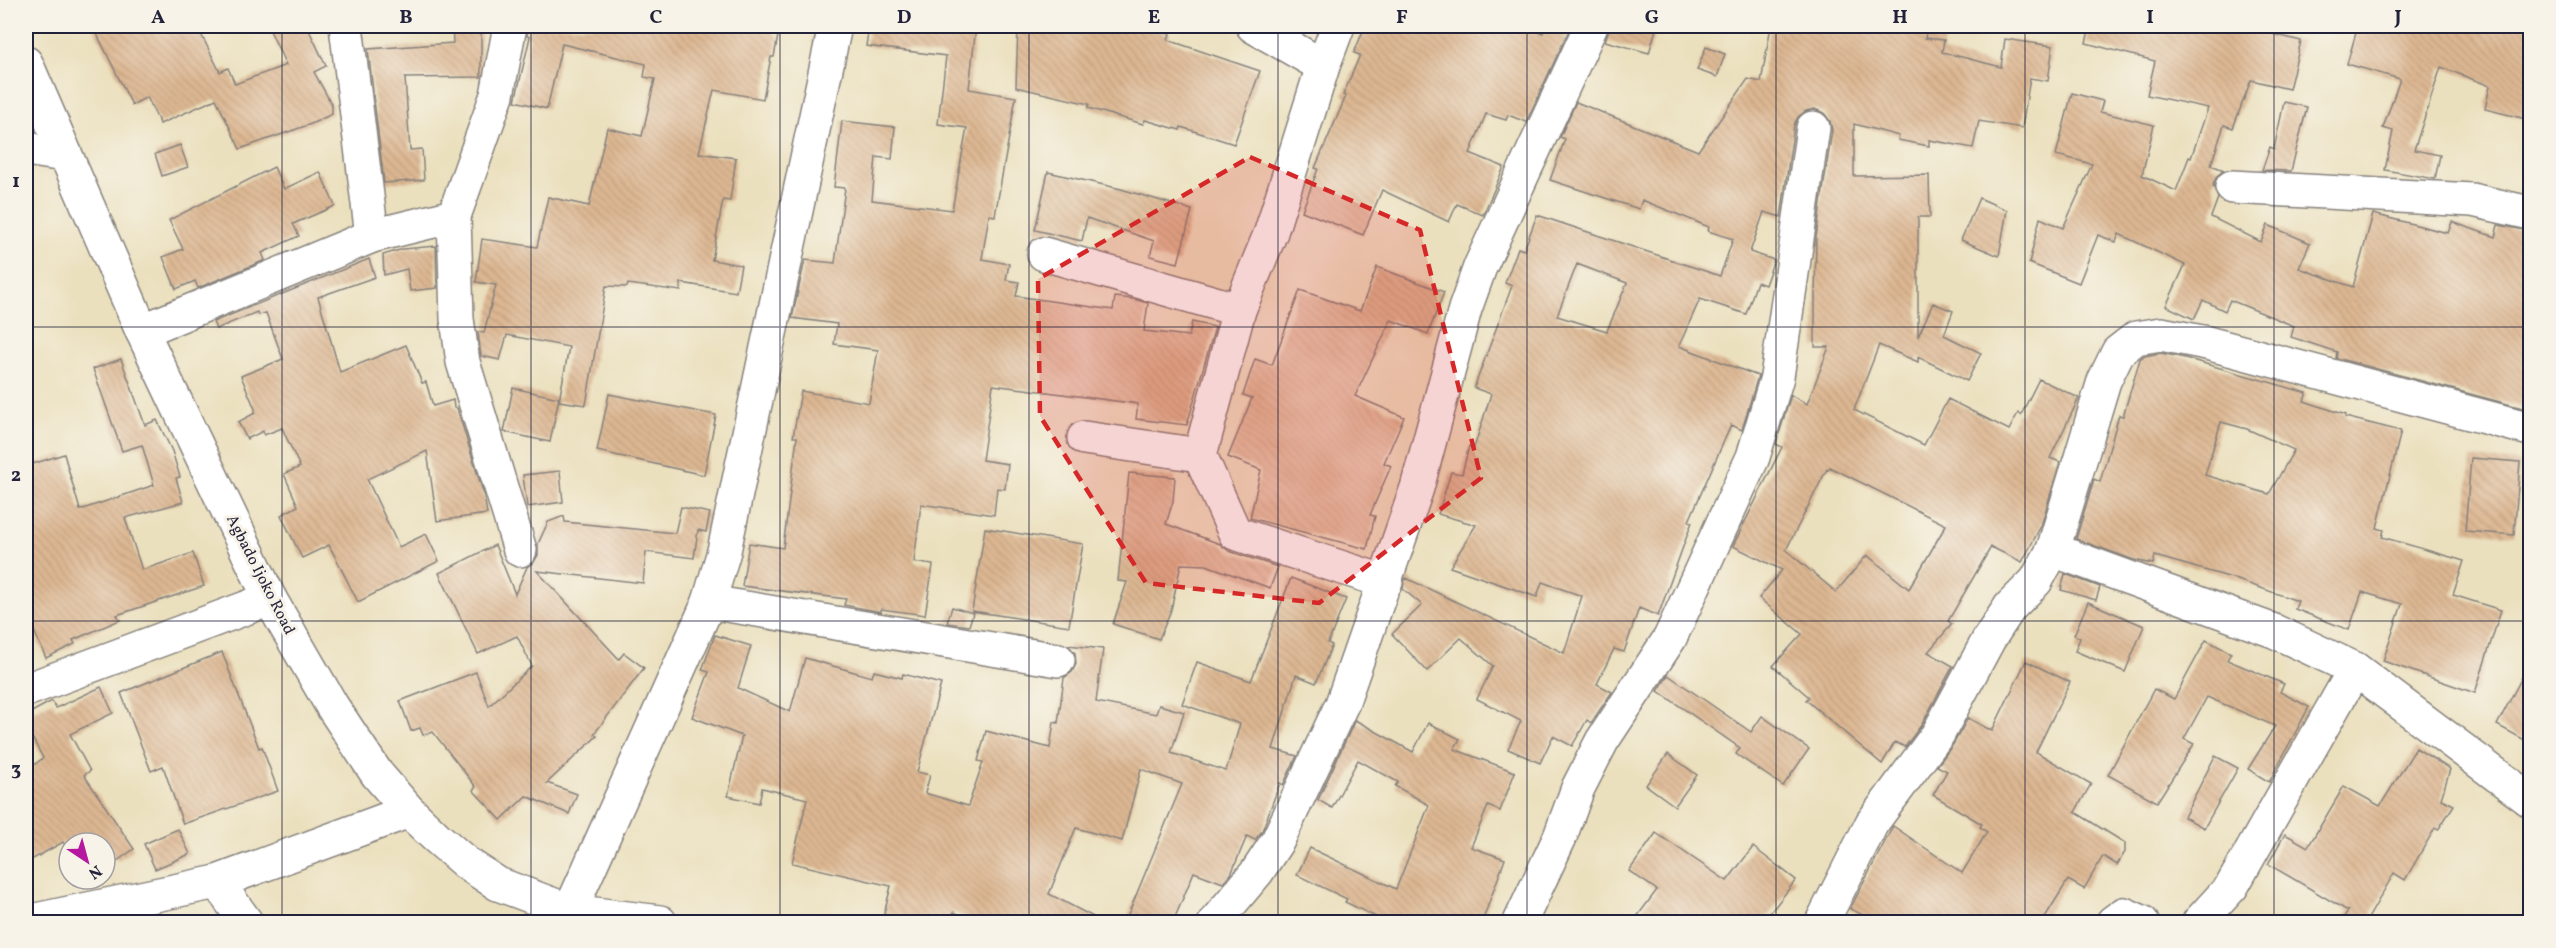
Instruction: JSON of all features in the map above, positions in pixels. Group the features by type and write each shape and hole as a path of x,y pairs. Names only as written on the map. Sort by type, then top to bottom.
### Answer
{"street":[{"path":"346,26 372,236"},
{"path":"510,26 497,95 454,216 457,319 464,362 520,550"},
{"path":"572,917 709,602 724,551 835,26"},
{"path":"1253,26 1323,66"},
{"path":"1338,26 1323,66 1271,232 1239,310 1200,455 1235,533 1386,582"},
{"path":"1215,922 1257,872 1278,840 1342,704 1418,488 1465,309 1480,267 1591,26"},
{"name":"Agbado Ijoko Road","path":"26,63 142,331 270,599 356,743 409,811 466,863 498,884 572,917 660,922"},
{"path":"1520,922 1560,837 1578,788 1602,741 1670,638 1753,457 1777,377 1813,128"},
{"path":"26,149 64,155"},
{"path":"2232,187 2472,200 2530,213"},
{"path":"142,331 372,236 454,216"},
{"path":"1044,254 1239,310"},
{"path":"1822,922 1872,824 1938,734 1989,639 2010,607 2036,580 2053,550 2104,381 2118,352 2136,338 2161,334 2206,343 2530,429"},
{"path":"1084,438 1200,455"},
{"path":"2053,550 2274,631 2355,669 2530,800"},
{"path":"26,690 270,599"},
{"path":"709,602 1058,660"},
{"path":"2199,922 2232,886 2355,669"},
{"path":"26,922 217,882 409,811"},
{"path":"217,882 246,922"},
{"path":"2113,922 2124,914 2142,922"}],"highlighted area":[{"path":"1250,157 1420,230 1481,478 1319,603 1146,583 1040,416 1038,279"}],"building":[{"path":"93,26 197,26 220,72 228,68 235,84 286,65 268,26 307,26 326,66 314,72 332,105 332,114 311,124 240,149 216,99 160,124 147,97 132,105"},
{"path":"452,26 481,26 481,77 405,78 410,150 422,149 424,180 384,183 368,49 453,43"},
{"path":"528,26 775,26 773,35 778,36 774,57 771,57 763,99 714,90 699,153 736,158 730,201 723,200 712,260 741,265 736,292 681,283 681,291 628,284 627,287 606,286 586,405 559,401 569,347 507,335 500,360 481,356 478,332 484,333 496,285 476,282 482,239 537,247 548,197 589,206 607,128 642,136 655,79 644,77 646,64 562,44 547,109 515,101 530,37 527,36"},
{"path":"869,26 976,26 969,89 1016,97 995,216 989,215 982,259 1009,264 1006,280 1019,282 1016,296 1113,310 1115,297 1133,299 1148,303 1144,331 1189,336 1192,322 1215,327 1187,425 1136,419 1138,404 993,385 982,460 1008,464 1005,489 997,488 994,515 921,504 914,562 933,565 925,615 881,609 881,612 844,605 846,599 742,586 749,543 783,548 797,437 793,437 801,391 869,403 878,350 834,344 837,324 792,318 805,260 835,263 845,188 834,187 842,121 895,127 892,159 876,157 872,200 952,210 967,128 938,124 946,56 866,46"},
{"path":"1018,26 1160,26 1158,31 1170,34 1168,40 1260,71 1234,144 1181,127 1180,130 1145,120 1143,124 1088,108 1089,104 1016,87"},
{"path":"1365,26 1523,26 1543,33 1546,26 1571,26 1526,122 1508,115 1506,120 1486,114 1470,153 1504,167 1483,215 1457,204 1449,222 1382,190 1363,235 1302,211 1318,169 1315,168 1346,96 1343,95 1360,55 1354,53"},
{"path":"1610,26 1657,26 1649,53 1605,41"},
{"path":"1771,26 1927,26 1925,38 1944,40 1942,52 2001,67 2005,39 2053,46 2048,81 2030,78 2022,128 1979,121 1973,148 1929,140 1929,146 1898,140 1899,136 1854,124 1854,176 1929,175 1930,217 1918,217 1918,337 1933,303 1953,311 1944,335 1981,353 1967,381 1918,357 1918,362 1879,345 1854,410 1924,445 1948,399 2009,430 2018,413 2021,415 2039,379 2079,398 2050,458 2060,462 2041,526 2022,562 1991,547 1948,621 1952,624 1928,652 1953,666 1922,724 1905,747 1895,742 1882,764 1806,700 1809,697 1773,666 1802,634 1759,598 1782,570 1733,546 1782,447 1776,444 1791,395 1807,404 1829,347 1815,347 1815,300 1816,237 1832,130 1830,121 1824,113 1815,109 1806,111 1798,117 1794,125 1781,217 1764,212 1750,252 1774,260 1765,285 1757,282 1746,314 1700,299 1679,346 1758,376 1742,430 1731,425 1689,521 1692,522 1658,616 1639,608 1624,652 1614,649 1597,684 1612,692 1591,723 1587,720 1572,746 1553,736 1540,763 1508,749 1521,721 1477,699 1493,666 1461,638 1427,671 1392,634 1422,605 1403,589 1404,582 1406,578 1564,653 1582,596 1542,582 1537,597 1450,567 1476,525 1438,514 1451,472 1462,474 1469,446 1474,448 1491,394 1474,388 1512,286 1505,283 1518,248 1524,250 1537,215 1720,276 1733,239 1708,231 1709,227 1642,200 1639,209 1550,180 1565,139 1560,137 1576,102 1698,151 1748,79 1761,82","holes":["1577,264 1627,283 1607,331 1557,316","1830,467 1946,525 1909,589 1867,555 1836,592 1786,550"]},
{"path":"2090,26 2267,26 2265,32 2301,41 2289,89 2251,80 2233,128 2224,125 2211,165 2224,170 2217,176 2213,185 2218,198 2211,217 2261,242 2268,225 2310,243 2299,268 2353,287 2373,214 2448,233 2452,222 2495,237 2498,225 2530,231 2530,410 2336,358 2337,352 2291,337 2294,326 2230,300 2225,311 2203,300 2194,319 2166,306 2185,265 2119,234 2116,242 2098,235 2079,283 2029,263 2040,218 2063,228 2092,164 2056,155 2072,93 2103,101 2100,112 2154,125 2142,175 2176,191 2189,157 2191,158 2208,108 2147,95 2155,61 2086,43"},
{"path":"2358,26 2530,26 2530,120 2485,109 2490,86 2441,67 2414,150 2440,155 2435,179 2385,170 2393,131 2383,128 2400,79 2347,64"},
{"path":"1706,47 1725,54 1717,77 1697,70"},
{"path":"2284,102 2307,107 2291,171 2262,170 2270,147 2274,149"},
{"path":"180,145 188,167 162,176 155,154"},
{"path":"274,167 284,189 320,172 335,206 293,224 299,236 262,253 265,260 198,288 195,281 176,289 163,257 183,249 169,220"},
{"path":"1048,172 1121,189 1192,210 1178,263 1150,256 1154,241 1087,218 1082,241 1035,230"},
{"path":"1979,198 2007,210 1999,256 1961,240"},
{"path":"436,246 437,288 410,291 407,269 384,275 383,255 403,249"},
{"path":"369,259 375,277 318,297 340,372 406,345 422,383 426,382 433,406 453,400 454,408 457,408 484,495 487,514 437,521 427,451 367,479 399,547 426,534 439,561 358,602 329,545 302,558 281,515 298,506 284,474 300,467 282,428 264,435 263,431 247,439 238,422 255,413 241,376 283,359 266,313 258,315 257,312 216,329 213,322"},
{"path":"1377,267 1444,292 1428,334 1391,320 1355,396 1404,417 1384,463 1391,466 1370,515 1375,516 1367,549 1250,518 1261,470 1228,457 1252,398 1243,395 1255,359 1272,365 1300,290 1360,311"},
{"path":"2161,353 2185,358 2307,393 2304,401 2346,415 2345,417 2401,431 2377,528 2384,530 2382,537 2464,561 2453,595 2501,610 2475,693 2383,661 2402,604 2362,592 2349,630 2295,609 2298,601 2232,578 2155,556 2153,564 2134,560 2076,539 2094,479 2100,482 2119,415 2123,416 2140,359","holes":["2221,422 2247,429 2294,450 2269,494 2205,475"]},
{"path":"121,359 145,425 157,420 172,451 180,477 176,478 183,502 125,518 142,570 193,553 204,586 117,615 120,620 73,640 75,644 46,658 26,613 26,466 64,454 80,510 154,485 142,445 122,451 93,369"},
{"path":"513,388 559,398 550,442 504,432"},
{"path":"609,394 716,415 704,475 597,451"},
{"path":"2471,458 2520,462 2514,535 2465,531"},
{"path":"560,471 563,502 527,507 523,475"},
{"path":"1129,473 1175,477 1173,501 1166,524 1220,544 1229,551 1278,567 1270,588 1206,565 1181,564 1171,610 1159,639 1113,624 1127,582 1118,581"},
{"path":"681,507 710,513 706,532 698,530 694,558 646,552 643,583 537,571 619,659 624,653 644,668 594,734 597,736 547,783 577,794 569,814 526,796 501,820 473,790 476,787 433,732 423,735 420,728 411,731 400,701 476,672 489,706 532,666 517,636 478,654 439,573 495,545 515,594 527,567 538,555 538,544 548,522 564,516 565,522 675,533"},
{"path":"985,528 1083,544 1069,626 972,611"},
{"path":"2065,574 2100,587 2096,600 2061,590"},
{"path":"1291,578 1346,599 1328,643 1332,645 1316,683 1296,675 1273,749 1297,756 1283,785 1280,783 1262,831 1255,840 1247,836 1231,874 1223,883 1194,872 1173,922 1125,922 1182,784 1141,769 1122,841 1076,828 1049,894 1103,922 975,922 954,912 949,922 882,922 891,886 792,863 807,799 762,788 759,803 728,796 742,736 692,717 709,672 702,670 715,635 751,646 738,688 790,712 805,658 872,677 874,671 902,678 903,674 941,684 917,772 930,775 925,793 968,806 983,762 978,761 986,731 1050,748 1054,722 1058,723 1064,678 1072,672 1076,664 1075,653 1068,645 1103,649 1096,702 1156,714 1159,705 1184,712 1171,753 1226,771 1240,724 1182,704 1197,662 1251,681"},
{"path":"2088,602 2144,626 2125,672 2075,651 2080,638 2074,635"},
{"path":"952,607 973,613 969,626 947,623"},
{"path":"2206,640 2231,653 2227,660 2284,684 2280,692 2309,707 2269,782 2248,769 2275,726 2207,697 2184,739 2194,744 2157,802 2108,775 2154,689 2174,699"},
{"path":"222,652 278,791 183,824 163,766 151,771 121,693"},
{"path":"2026,661 2070,682 2036,752 2091,784 2075,812 2125,843 2125,852 2117,865 2103,856 2084,889 2068,880 2042,922 1878,922 1850,909 1893,826 1962,873 1987,832 1980,827 1982,824 1933,795 1947,771 1937,766 1954,743 1968,718 1992,731"},
{"path":"2530,662 2530,743 2497,725"},
{"path":"1668,675 1751,732 1762,716 1809,749 1783,786 1736,754 1740,748 1658,691"},
{"path":"101,687 113,713 70,734 90,771 84,775 134,849 117,861 117,831 57,831 57,845 26,863 26,771 43,758 26,726 26,715 52,701 56,708"},
{"path":"1355,720 1413,752 1428,723 1460,739 1454,749 1515,772 1500,811 1488,806 1471,847 1505,859 1482,922 1386,922 1345,902 1347,899 1297,875 1310,848 1396,889 1429,805 1395,786 1398,782 1358,760 1332,808 1318,800"},
{"path":"2416,748 2450,769 2441,799 2454,805 2438,830 2435,828 2405,880 2394,873 2366,922 2340,922 2348,911 2268,864 2285,834 2308,847 2344,786 2380,806"},
{"path":"1668,754 1697,775 1675,806 1646,785"},
{"path":"2215,756 2238,768 2204,828 2184,817"},
{"path":"178,829 190,854 155,869 144,844"},
{"path":"1656,833 1727,881 1753,847 1796,880 1763,922 1633,922 1657,890 1629,871"}]}
